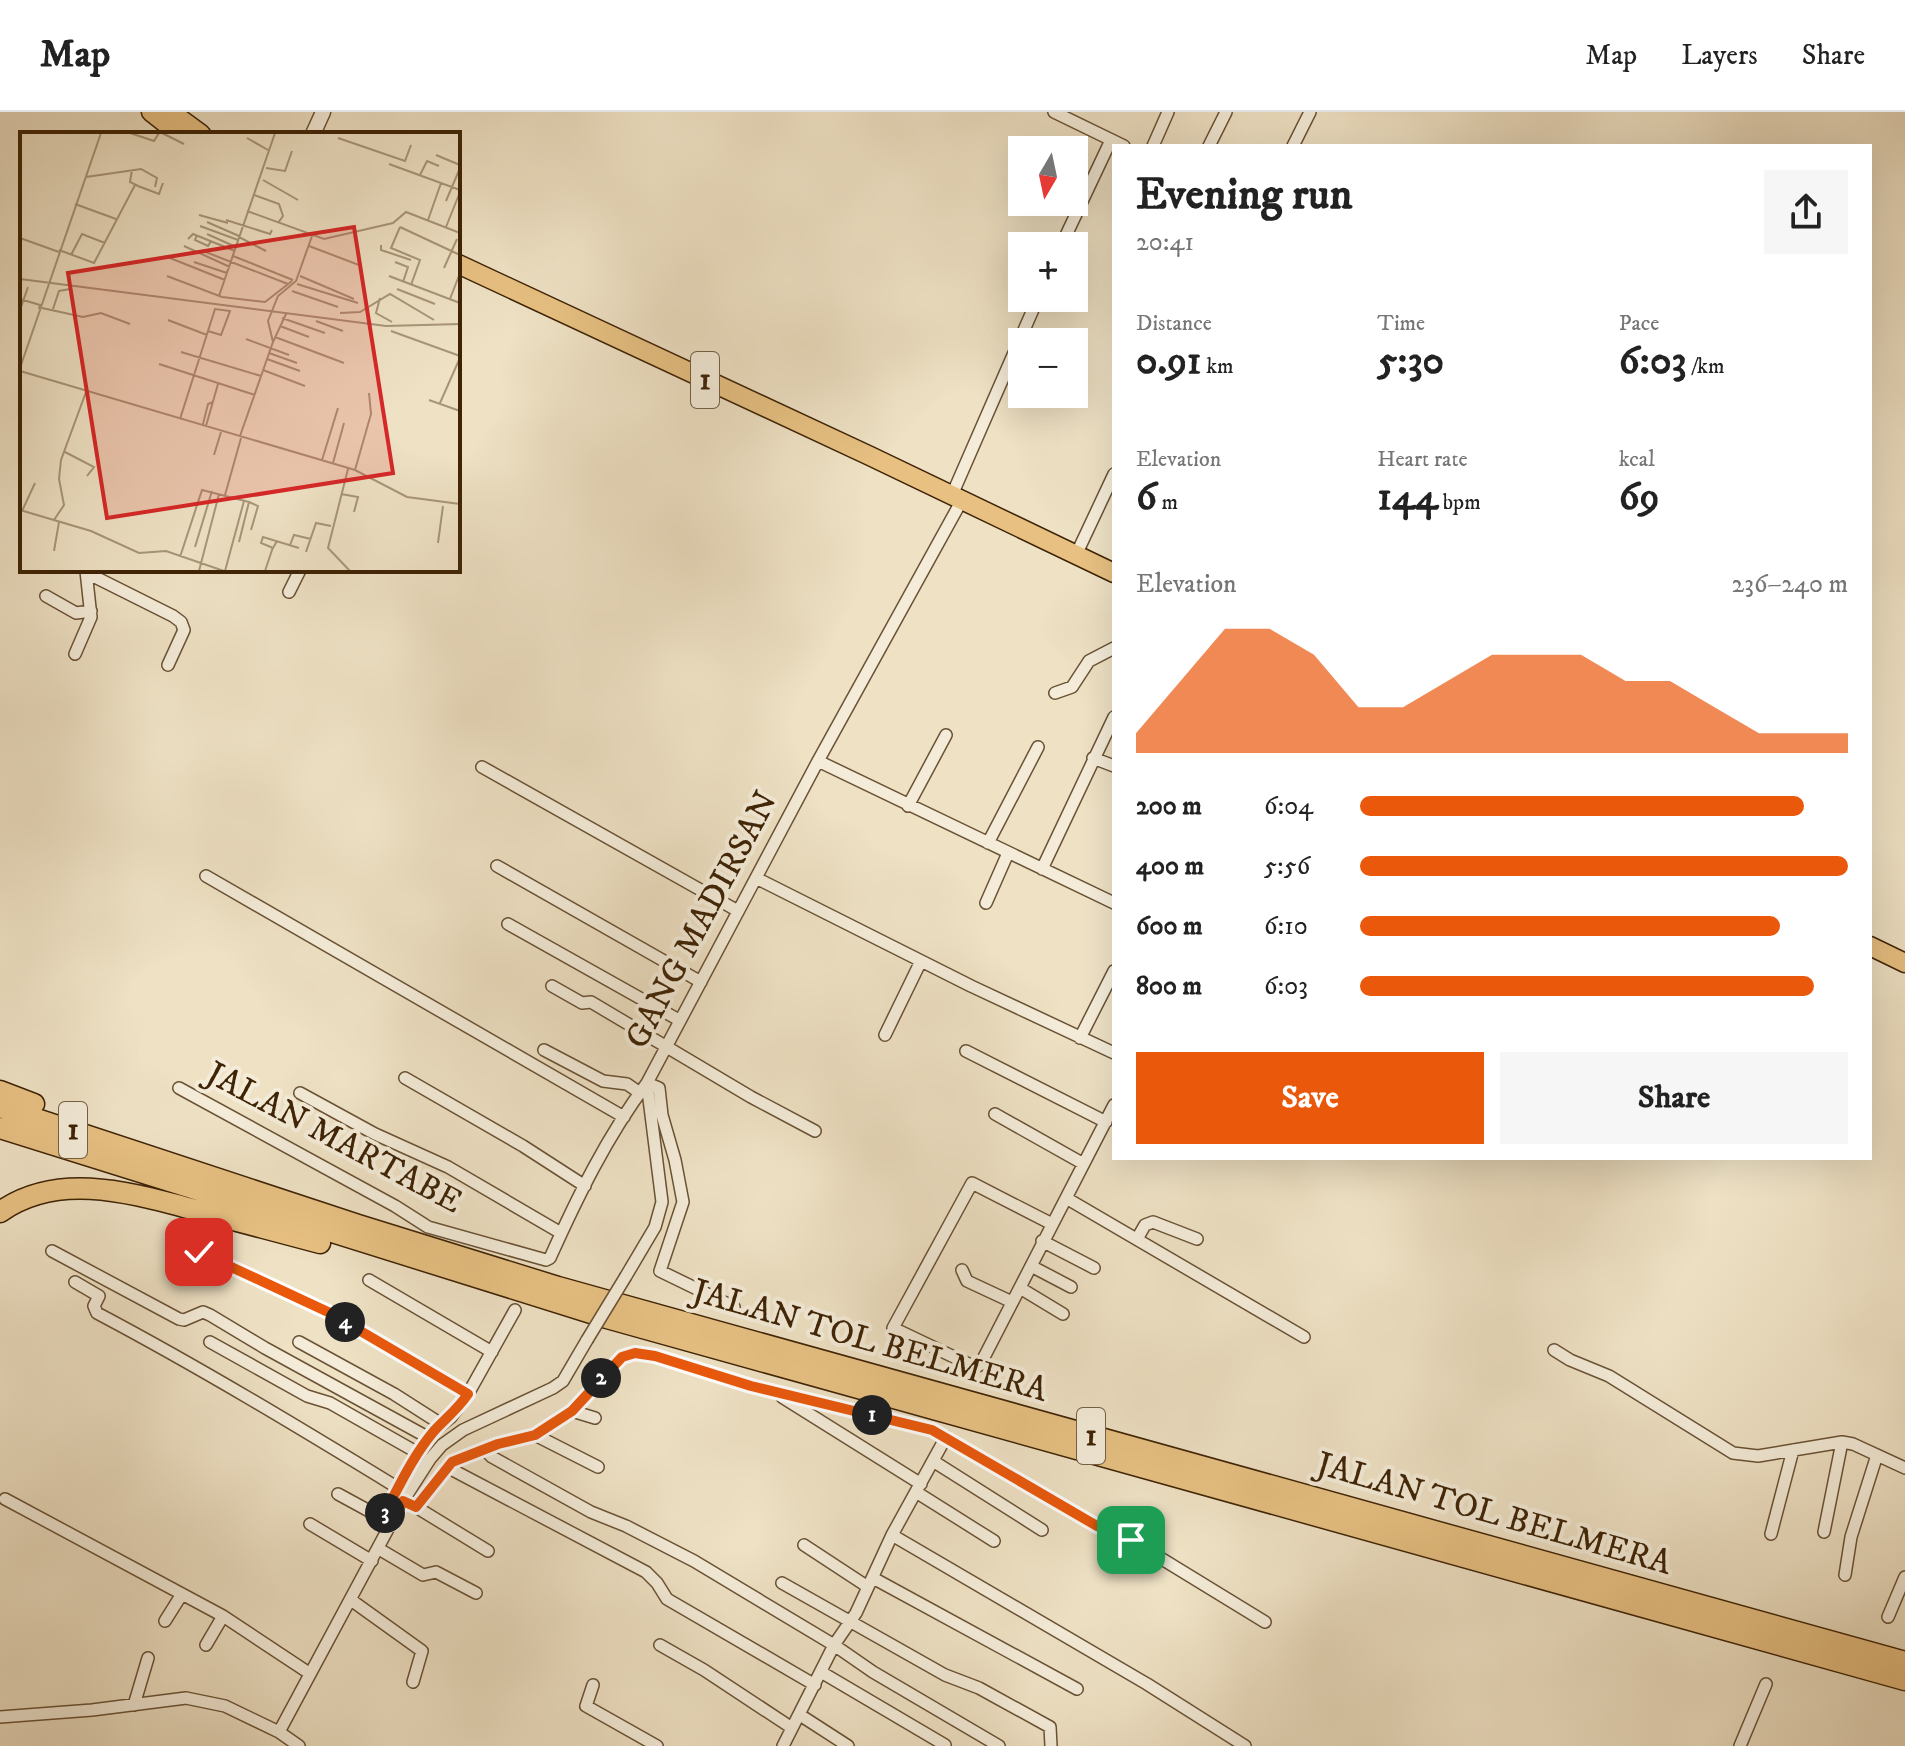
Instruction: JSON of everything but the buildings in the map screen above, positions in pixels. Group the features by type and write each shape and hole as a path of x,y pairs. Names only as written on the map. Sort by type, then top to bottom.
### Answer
{"highway":[{"path":"151,112 176,132"},
{"path":"171,112 198,132"},
{"name":"1","path":"460,265 957,501 1112,582"},
{"name":"1","path":"460,277 1112,572"},
{"path":"1872,936 1905,951"},
{"path":"1872,947 1905,963"},
{"path":"0,1091 146,1153"},
{"name":"1","path":"0,1107 146,1153"},
{"name":"1","path":"0,1128 449,1271"},
{"name":"JALAN TOL BELMERA","path":"146,1153 358,1225 558,1287 1905,1662"},
{"path":"0,1212 26,1198 50,1191 80,1188 114,1191 148,1197 386,1260 449,1271"},
{"name":"JALAN TOL BELMERA","path":"449,1271 621,1322 1905,1680"}],"street":[{"path":"314,132 323,112"},
{"path":"1054,112 1120,144"},
{"path":"1154,144 1168,112"},
{"path":"1210,144 1226,112"},
{"path":"1294,144 1310,112"},
{"path":"1068,232 1111,140"},
{"name":"GANG MADIRSAN","path":"279,1732 379,1549 387,1521 430,1459 442,1445 463,1430 563,1381 655,1227 662,1202 644,1088 957,501 1032,312"},
{"path":"1076,555 1112,478"},
{"path":"75,654 89,624 91,611 87,572"},
{"path":"87,572 181,622 184,630 168,665"},
{"path":"289,592 299,572"},
{"path":"46,596 76,613 91,611"},
{"path":"1055,693 1072,687 1089,661 1112,649"},
{"path":"1042,869 1112,721"},
{"path":"908,806 946,735"},
{"path":"988,843 1038,747"},
{"path":"1093,758 1112,765"},
{"path":"818,761 1112,902"},
{"path":"482,767 738,911"},
{"path":"986,903 1008,853"},
{"path":"497,866 701,982"},
{"path":"206,876 624,1117"},
{"path":"756,878 1112,1052"},
{"path":"508,924 679,1020"},
{"path":"885,1035 921,961"},
{"path":"1080,1038 1112,975"},
{"path":"552,986 582,1003 591,1002 751,1097 815,1131"},
{"path":"544,1050 603,1081 659,1088 662,1115 683,1202 660,1271 734,1307"},
{"path":"966,1051 1106,1122"},
{"path":"405,1078 523,1146 585,1186"},
{"name":"JALAN MARTABE","path":"179,1088 428,1227 546,1260 550,1258 585,1186 624,1117 644,1088"},
{"path":"300,1093 375,1134 448,1167 561,1233"},
{"path":"1052,1224 972,1183 893,1328 975,1367 985,1357 1112,1109"},
{"path":"995,1114 1082,1163"},
{"path":"1066,1198 1304,1337"},
{"path":"1137,1239 1145,1225 1153,1222 1197,1239"},
{"path":"1042,1241 1094,1268"},
{"path":"186,1245 328,1312 468,1394"},
{"path":"52,1251 179,1319 203,1312 210,1315 429,1438"},
{"path":"1031,1266 1071,1287"},
{"path":"962,1270 967,1281 1012,1302"},
{"path":"369,1280 492,1352"},
{"path":"75,1282 99,1296 94,1306 97,1313 138,1333 398,1488"},
{"path":"1020,1288 1063,1314"},
{"path":"338,1494 387,1521 398,1488 418,1453 468,1394 515,1310"},
{"path":"210,1342 307,1396 330,1403 418,1453"},
{"path":"299,1342 394,1394 441,1424"},
{"path":"1554,1350 1644,1397 1724,1450 1758,1456 1842,1442 1905,1468"},
{"path":"416,1507 447,1467 463,1456 535,1435 572,1411 622,1357 635,1353 932,1430 1097,1526 1131,1540 1265,1622"},
{"path":"776,1392 994,1541"},
{"path":"572,1411 595,1418"},
{"path":"535,1435 598,1467"},
{"path":"788,1744 792,1728 834,1645 851,1622 892,1535 946,1437"},
{"path":"1824,1532 1842,1442"},
{"path":"484,1449 492,1457 591,1512 671,1549 999,1746"},
{"path":"1771,1534 1793,1450"},
{"path":"1845,1575 1853,1528 1877,1455"},
{"path":"933,1461 1042,1530"},
{"path":"447,1467 646,1572 667,1599 815,1685"},
{"path":"5,1499 223,1616 309,1673"},
{"path":"403,1501 488,1551"},
{"path":"310,1524 372,1561"},
{"path":"892,1535 1147,1684 1245,1746"},
{"path":"804,1545 1077,1689"},
{"path":"379,1549 423,1575 436,1572 476,1593"},
{"path":"1888,1617 1905,1577"},
{"path":"782,1583 945,1675 979,1688 1050,1727 1051,1746"},
{"path":"165,1621 182,1594"},
{"path":"351,1600 422,1651 413,1682"},
{"path":"206,1645 223,1616"},
{"path":"660,1645 792,1728"},
{"path":"134,1705 148,1658"},
{"path":"821,1672 945,1745"},
{"path":"1740,1746 1766,1684"},
{"path":"593,1685 586,1706 657,1746"},
{"path":"0,1717 186,1698 225,1706 279,1732 291,1744"},
{"path":"800,1715 848,1746"}],"route":[{"path":"199,1252 328,1312 468,1394 414,1459 382,1518 392,1524 403,1501 416,1507 452,1462 498,1444 535,1435 572,1411 622,1357 635,1353 655,1356 751,1386 932,1430 1097,1526 1131,1540"}]}
